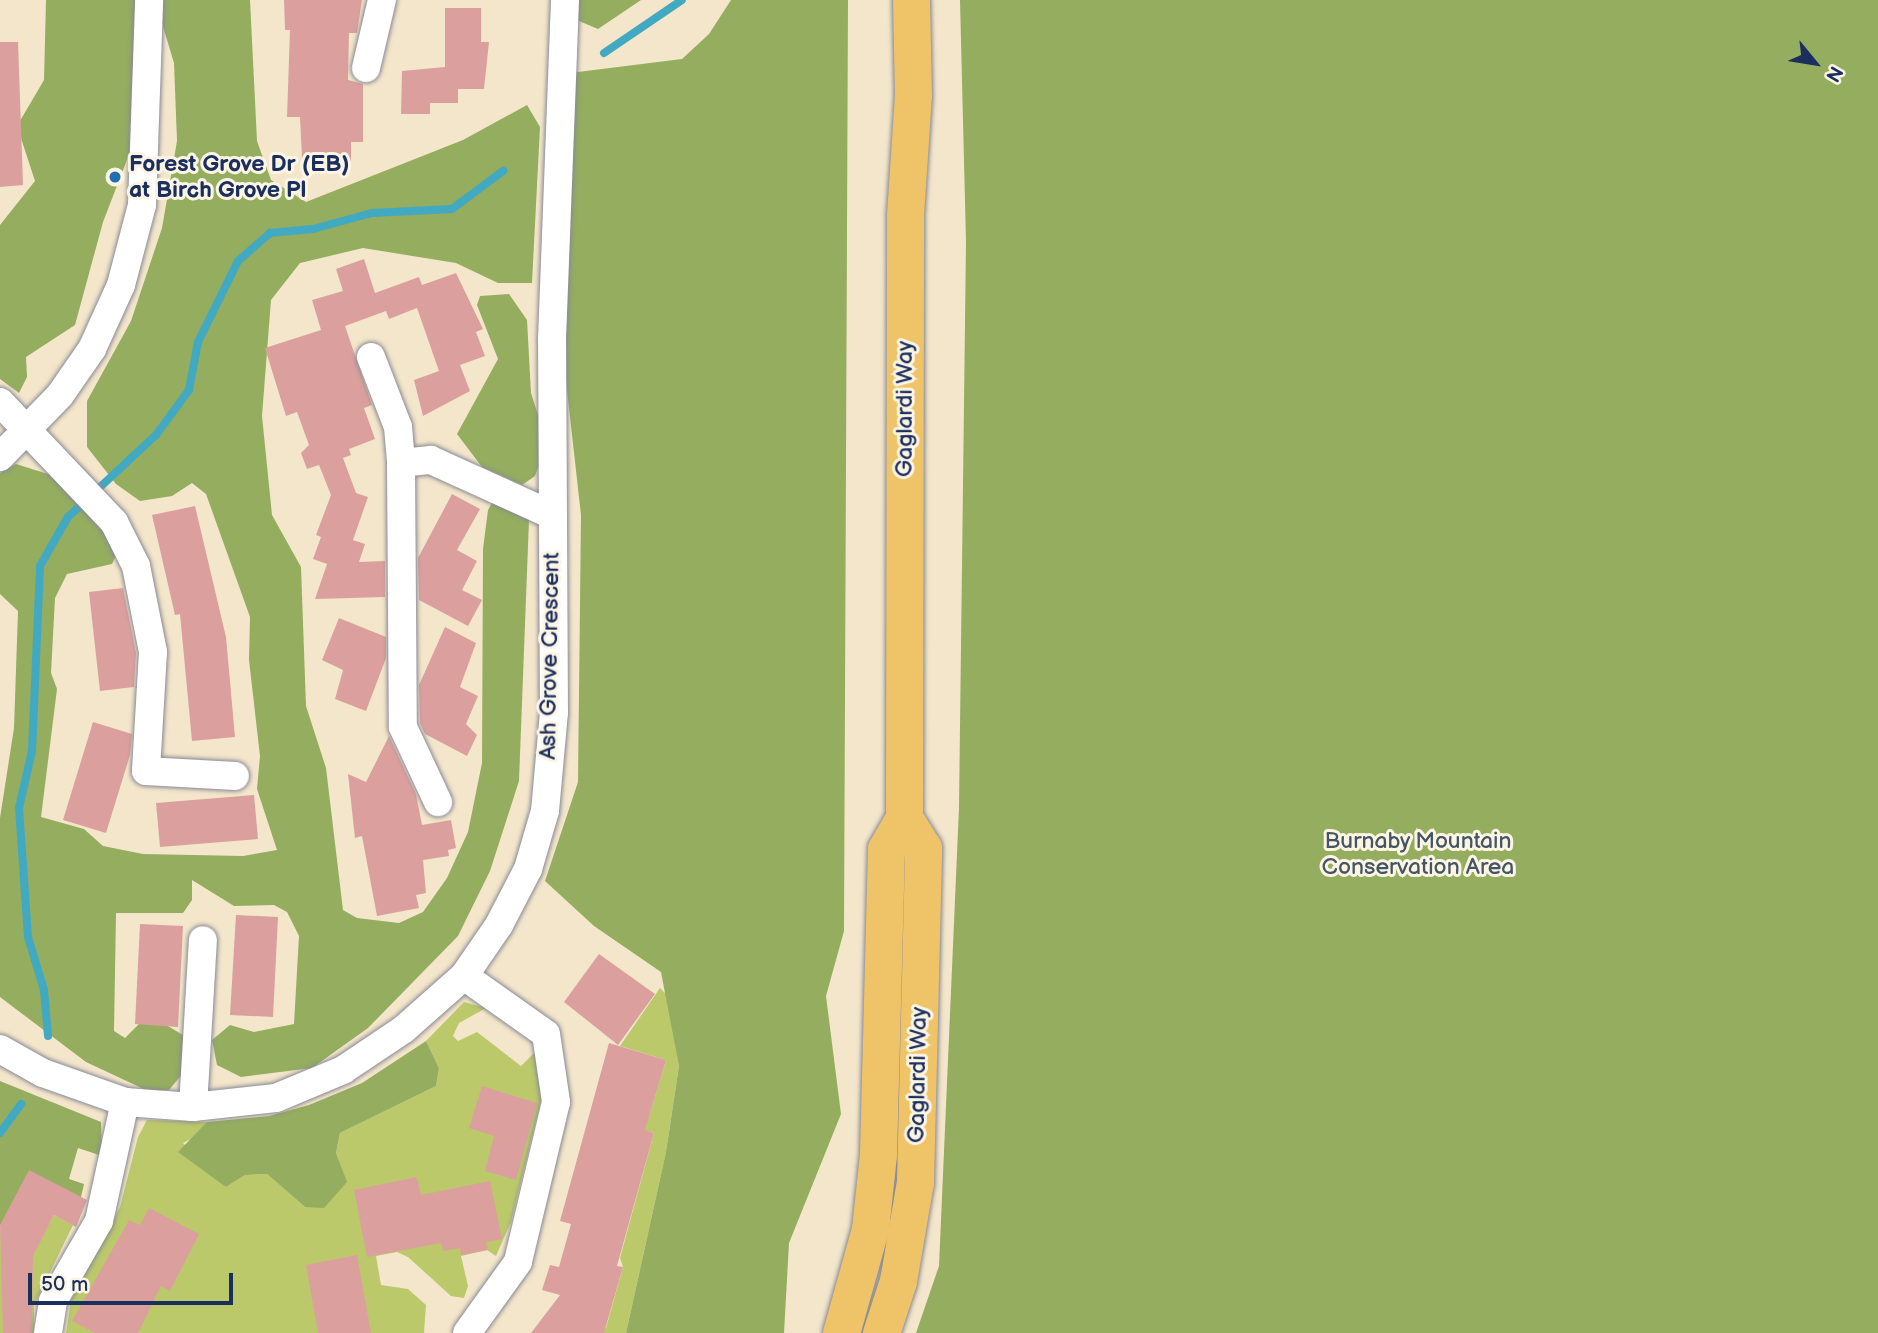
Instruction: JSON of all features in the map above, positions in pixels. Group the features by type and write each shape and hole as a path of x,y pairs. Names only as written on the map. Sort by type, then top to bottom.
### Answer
{"main road":[{"name":"Gaglardi Way","path":"841,1333 870,1229 878,1154 887,849 904,818 905,215 913,95 911,0"},
{"name":"Gaglardi Way","path":"881,1333 898,1281 915,1182 923,848 904,818"}],"street":[{"path":"0,457 28,432 92,349 121,285 142,205 149,0"},
{"path":"366,68 382,0"},
{"name":"Ash Grove Crescent","path":"0,1049 43,1073 125,1102 193,1107 276,1098 343,1070 404,1029 464,976 499,925 528,869 545,811 554,712 552,339 565,0"},
{"path":"371,357 398,427 401,463 403,727 438,802"},
{"path":"0,402 114,522 136,566 153,652 146,771 235,776"},
{"path":"401,463 431,460 552,515"},
{"path":"193,1107 203,940"},
{"path":"464,976 546,1034 556,1102 518,1262 467,1333"},
{"path":"48,1333 53,1301 99,1221 125,1102"}],"green space":[{"path":"46,0 135,0 137,134 103,222 75,325 26,357 27,377 19,393 0,379 0,225 35,181 17,126 44,80"},
{"path":"155,0 250,0 257,141 271,180 306,202 463,140 527,105 540,127 532,283 498,283 456,263 363,248 300,263 271,300 262,416 272,515 301,567 306,706 326,768 343,910 357,918 399,923 423,912 447,878 468,832 482,763 483,549 488,510 492,503 529,520 519,781 490,871 458,936 368,1028 312,1068 241,1077 217,1065 212,1040 230,1025 254,1032 294,1024 299,936 287,912 274,905 234,906 192,880 192,900 183,913 116,913 114,1031 125,1038 143,1020 161,1022 183,1035 184,1072 169,1090 150,1092 86,1062 0,997 0,818 14,728 18,611 0,594 0,473 16,464 51,475 128,531 112,564 67,574 55,598 51,673 57,689 41,817 84,829 103,846 143,854 243,856 277,850 257,789 260,756 249,660 250,617 206,494 192,483 172,496 140,501 116,484 87,447 87,401 131,321 162,228 177,141 174,63"},
{"path":"575,0 641,0 598,29 572,18"},
{"path":"731,0 848,0 844,931 826,996 841,1114 789,1243 784,1333 626,1333 666,1152 679,1066 661,972 594,926 545,881 578,782 581,515 556,292 570,73 682,59 709,34"},
{"name":"Burnaby Mountain Conservation Area","path":"960,0 1878,0 1878,1333 916,1333 939,1266 959,808 966,242"},
{"path":"509,294 527,320 531,393 547,443 535,476 522,485 482,467 457,434 498,359 477,305 480,296"},
{"path":"660,988 667,995 679,1066 666,1152 626,1333 578,1333 606,1328 623,1267 620,1258 654,1133 637,1128 649,1116 666,1060 620,1046"},
{"path":"464,1002 486,1008 459,1023 453,1036 458,1041 477,1032 521,1066 536,1051 547,1076 511,1222 496,1256 487,1250 461,1256 468,1286 464,1298 451,1296 408,1257 397,1252 376,1256 381,1285 408,1289 426,1305 424,1333 66,1333 71,1300 120,1207 138,1137 147,1120 207,1122 195,1137 183,1143 226,1187 245,1175 267,1174 305,1207 346,1182 336,1153 340,1133 436,1086 439,1068 426,1041"},
{"path":"426,1041 439,1068 436,1086 340,1133 336,1153 347,1182 324,1208 305,1207 267,1174 245,1175 226,1187 178,1152 207,1122 269,1116 309,1105 362,1083"},
{"path":"0,1081 101,1122 102,1156 78,1148 69,1179 84,1184 81,1197 0,1225"},
{"path":"54,1215 73,1225 34,1305 34,1333 0,1333 0,1230 36,1248"}],"building":[{"path":"284,0 362,0 357,33 349,33 348,80 363,84 363,142 351,142 351,161 302,159 300,117 287,117 290,30 285,30"},
{"path":"445,8 481,8 481,42 489,42 484,89 458,89 458,103 430,103 430,114 401,114 402,71 445,67"},
{"path":"0,42 18,42 23,185 0,187"},
{"path":"364,259 375,293 419,277 422,285 456,273 483,329 476,332 485,356 460,365 470,391 423,416 414,380 439,371 417,308 389,319 386,311 345,326 372,405 364,408 375,439 349,449 351,455 343,458 356,493 368,497 353,540 365,544 359,562 385,561 385,597 315,599 327,564 313,559 321,537 316,535 331,495 319,465 307,469 301,453 309,445 297,412 286,416 265,348 321,330 312,300 343,291 336,269"},
{"path":"452,494 480,509 457,550 477,561 462,590 482,600 468,626 419,600 418,558"},
{"path":"195,506 226,637 235,737 192,741 180,614 175,615 152,515"},
{"path":"123,588 136,653 134,687 100,691 89,592"},
{"path":"339,618 386,637 386,658 366,711 335,699 343,670 322,660"},
{"path":"445,627 476,643 460,687 478,696 466,724 477,735 467,756 425,734 420,723 419,685"},
{"path":"93,722 132,734 130,755 106,833 63,820"},
{"path":"389,736 416,794 422,825 451,820 456,848 448,850 449,856 423,860 426,893 416,895 419,908 377,916 362,836 355,838 348,774 366,782"},
{"path":"254,795 258,839 160,847 156,803"},
{"path":"236,915 278,917 273,1017 230,1015"},
{"path":"140,924 183,926 178,1027 135,1024"},
{"path":"599,954 655,994 618,1045 564,1002"},
{"path":"609,1043 666,1060 645,1130 654,1133 617,1266 623,1267 604,1333 531,1333 560,1295 542,1290 550,1265 559,1267 571,1224 560,1221"},
{"path":"482,1086 537,1103 516,1180 485,1171 494,1136 469,1128"},
{"path":"29,1170 87,1200 76,1227 54,1215 33,1256 32,1333 3,1333 0,1225"},
{"path":"417,1177 421,1195 490,1181 502,1239 486,1242 488,1250 461,1255 460,1248 443,1251 441,1243 367,1257 354,1190"},
{"path":"149,1208 199,1234 170,1291 161,1286 138,1333 95,1333 72,1321 129,1220 140,1225"},
{"path":"357,1255 371,1333 318,1333 306,1265"}],"waterway":[{"path":"604,53 682,0"},
{"path":"48,1036 44,990 28,937 19,808 32,751 40,566 68,517 156,435 189,390 198,342 238,261 270,233 313,229 372,213 452,209 503,171"},
{"path":"0,1133 21,1104"}],"place":[{"name":"Forest Grove Dr (EB) at Birch Grove Pl","path":"115,177"}]}
